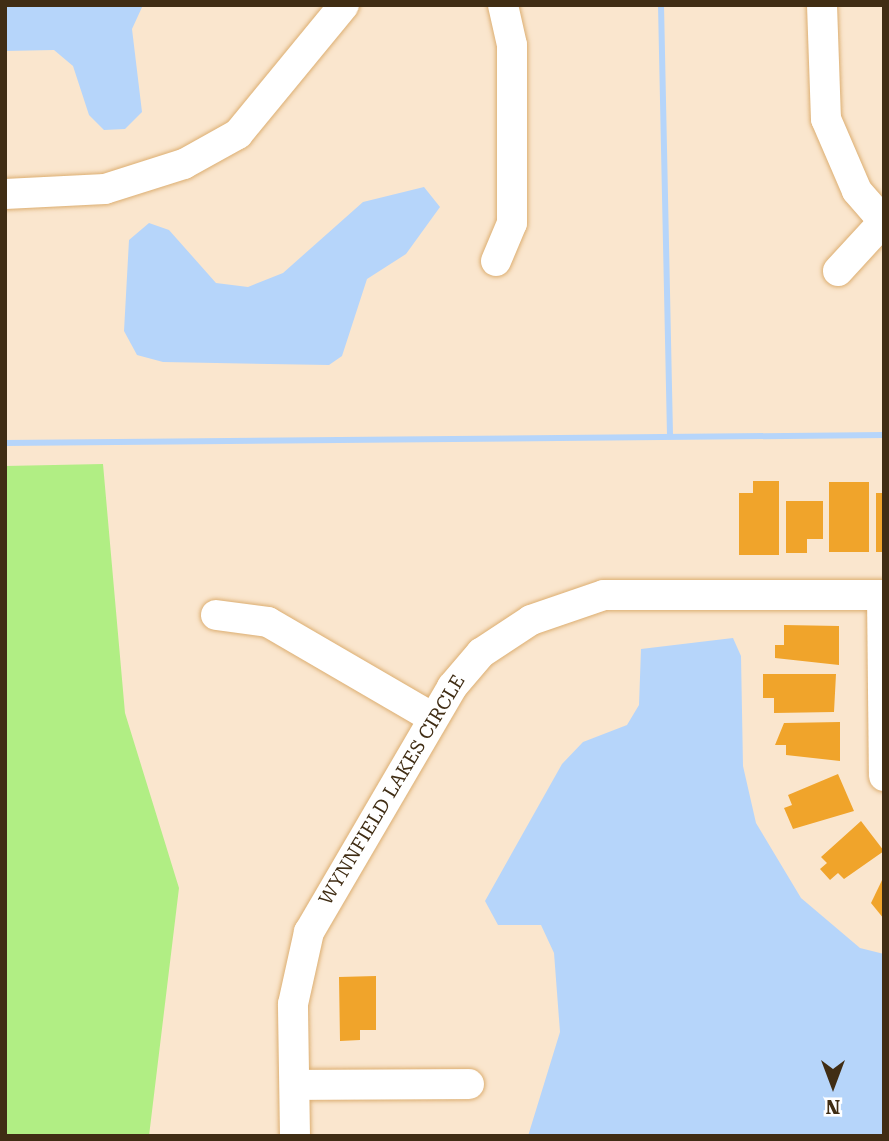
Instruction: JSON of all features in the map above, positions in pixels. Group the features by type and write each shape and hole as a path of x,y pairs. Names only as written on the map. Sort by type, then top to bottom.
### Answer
{"street":[{"path":"5,194 105,189 156,177 206,152 238,134 344,5"},
{"path":"496,261 512,223 512,45 503,5"},
{"path":"822,5 826,119 857,191 883,222 838,271"},
{"name":"WYNNFIELD LAKES CIRCLE","path":"295,1136 293,1004 309,932 433,718 489,646 531,620 582,601 643,593 883,595"},
{"path":"883,595 884,776"},
{"path":"216,615 268,622 433,718"},
{"path":"295,1085 469,1084"}],"green space":[{"path":"103,464 125,713 179,888 149,1136 5,1136 5,466"}],"water":[{"path":"5,5 143,5 132,29 142,112 125,129 104,130 89,115 73,66 54,50 5,51"},
{"path":"424,187 440,207 406,254 367,279 342,356 329,365 163,362 137,355 124,331 129,240 149,223 169,230 216,283 248,287 283,273 363,202"},
{"path":"733,638 741,656 743,766 756,823 801,898 860,948 884,954 884,1136 528,1136 560,1032 554,953 541,925 498,925 485,901 562,764 583,742 627,725 639,705 641,649"}],"building":[{"path":"753,481 779,481 779,555 739,555 739,493 753,493"},
{"path":"829,482 869,482 869,552 829,552"},
{"path":"876,493 884,493 884,552 876,552"},
{"path":"786,501 823,501 823,539 807,539 807,553 786,553"},
{"path":"784,625 839,626 839,665 775,658 775,645 784,645"},
{"path":"763,674 836,674 834,712 774,713 774,698 763,698"},
{"path":"840,722 840,761 786,755 786,745 775,745 784,723"},
{"path":"838,774 854,811 793,829 784,808 792,805 788,795"},
{"path":"861,821 884,851 844,879 838,873 830,880 820,869 827,863 821,857"},
{"path":"884,876 884,919 871,903"},
{"path":"376,976 376,1030 360,1030 360,1040 340,1041 339,977"}],"waterway":[{"path":"661,5 670,436"},
{"path":"5,443 884,435"}]}
